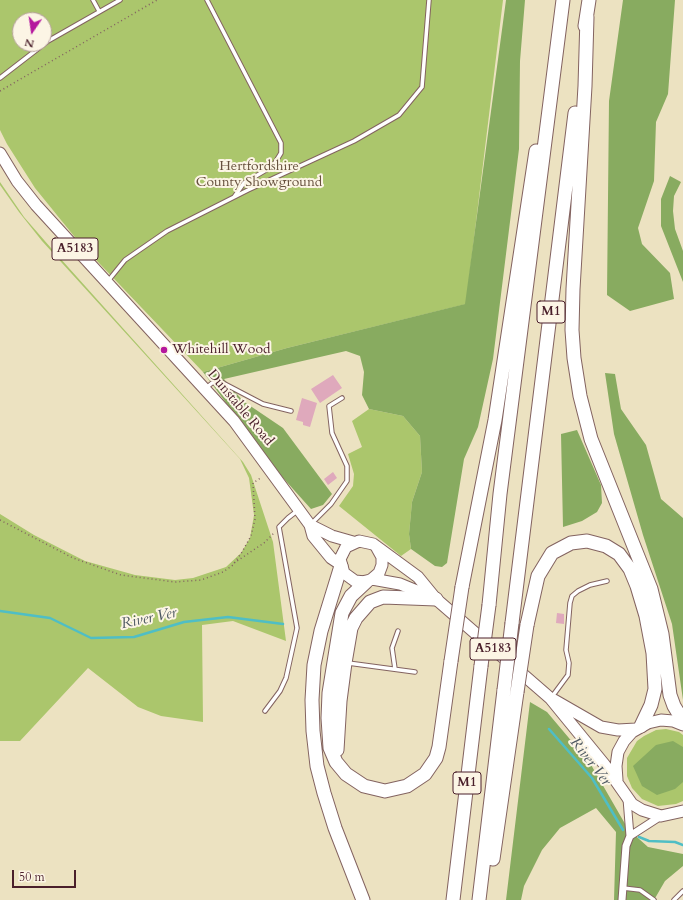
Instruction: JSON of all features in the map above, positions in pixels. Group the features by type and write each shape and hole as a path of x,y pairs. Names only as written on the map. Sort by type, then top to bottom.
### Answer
{"highway":[{"path":"369,581 351,596 339,622 329,693 328,724 330,748 339,767 354,781 374,790 385,791 404,787 423,776 432,765 439,747 450,662 462,587 495,420 534,164 563,0"},
{"name":"M1","path":"453,900 489,605 500,494 563,0"},
{"name":"M1","path":"479,900 589,0"},
{"path":"587,17 585,86 573,289 572,330 574,358 580,396 591,439 650,589 662,634 670,695 674,706 683,721"},
{"path":"488,900 527,625 538,576 552,553 571,543 587,541 606,546 619,554 630,569 637,586 648,624 653,653 655,689 651,706 639,727"},
{"path":"340,565 321,631 314,665 312,700 313,727 317,766 326,799 363,900"},
{"path":"339,767 337,757 337,734 345,663 352,625 370,602 390,597 436,599"}],"main road":[{"name":"Dunstable Road","path":"0,153 17,181 36,205 243,432 310,525 313,536 331,558 340,565"},
{"name":"Dunstable Road","path":"310,525 332,536 353,542"},
{"path":"365,541 377,548 382,557 382,565 379,573 369,581 355,581 349,578 340,565 343,550 353,542 365,541"},
{"name":"A5183","path":"377,548 418,577 436,599 550,698 618,783"},
{"name":"A5183","path":"369,581 400,584 436,599"},
{"name":"A5183","path":"550,698 601,727 618,730 639,727"},
{"path":"683,725 661,720 639,727 624,741 618,752 616,766 618,783 627,799 642,810 666,815 683,822"},
{"path":"666,815 683,811"}],"street":[{"path":"622,900 626,846 630,836 627,799"},
{"path":"630,836 666,815"}],"lane":[{"path":"93,0 99,12"},
{"path":"0,78 48,41 120,0"},
{"path":"207,0 281,143 281,153 273,166 244,183 234,197"},
{"path":"107,283 125,260 167,231 234,197 354,141 399,116 422,87 429,0"},
{"path":"205,389 212,383 222,382 263,404 291,411"},
{"path":"310,525 331,504 347,481 347,466 332,433 329,406 342,398"},
{"path":"265,711 280,691 286,678 297,628 279,527 299,510"},
{"path":"550,698 568,675 569,663 566,650 570,603 572,596 578,590 590,585 607,581"},
{"path":"395,669 392,648 398,632"},
{"path":"345,663 414,672"},
{"path":"623,888 640,890 654,900"},
{"path":"674,900 683,890"}],"path":[{"path":"0,91 157,0"},
{"path":"233,564 251,536 255,519 253,483 266,474"},
{"path":"0,520 73,558 121,575 175,582 201,580 223,572 264,543 279,527"}],"green space":[{"name":"Hertfordshire County Showground","path":"0,0 503,0 466,304 287,348 203,372 78,241 35,188 7,144 0,130"},
{"path":"506,0 525,0 520,61 519,149 493,359 478,427 464,459 447,563 442,567 435,566 411,549 409,534 412,502 422,472 420,436 403,416 369,409 362,395 364,372 360,356 346,351 224,379 243,401 283,428 332,494 323,505 311,509 276,470 203,372 287,348 465,304"},
{"path":"623,0 675,0 668,94 656,122 654,181 638,228 642,244 670,273 674,299 630,311 607,295 609,101"},
{"path":"670,176 681,182 674,196 673,211 675,229 683,251 683,282 661,226 661,199"},
{"path":"0,182 24,217 243,462 251,475 273,542 286,641 233,621 202,625 203,722 161,716 138,707 88,668 20,741 0,741 0,514 34,535 85,561 135,575 175,580 193,578 226,567 241,553 250,538 254,515 249,478 240,459 42,241 19,212 0,185"},
{"path":"605,373 615,374 621,409 646,445 661,499 683,518 683,700 672,624 643,535 614,434"},
{"path":"369,409 403,416 420,436 422,472 412,502 409,534 411,549 401,556 339,506 353,486 354,474 348,454 362,447 352,421"},
{"path":"577,430 601,485 602,503 597,512 582,521 563,527 561,434"},
{"path":"530,702 547,712 590,763 628,829 648,847 683,854 683,866 665,881 654,900 614,900 616,832 596,808 560,828 542,850 524,886 521,900 506,900"},
{"path":"666,729 679,732 683,735 683,801 676,804 658,806 642,799 632,788 627,776 627,758 637,741 656,730"},
{"path":"673,741 683,747 683,782 675,789 657,795 642,786 633,766 656,745"}],"building":[{"path":"333,375 342,388 320,403 311,389"},
{"path":"302,398 317,403 310,427 303,425 303,422 296,420"},
{"path":"333,472 337,478 328,485 324,479"},
{"path":"557,613 564,614 564,624 556,623"}],"waterway":[{"name":"River Ver","path":"0,611 50,618 91,638 134,637 184,622 228,617 283,624"},
{"name":"River Ver","path":"549,729 592,778 623,830"},
{"name":"River Ver","path":"639,837 649,841 675,842 683,845"}],"place":[{"name":"Whitehill Wood","path":"164,350"}]}
